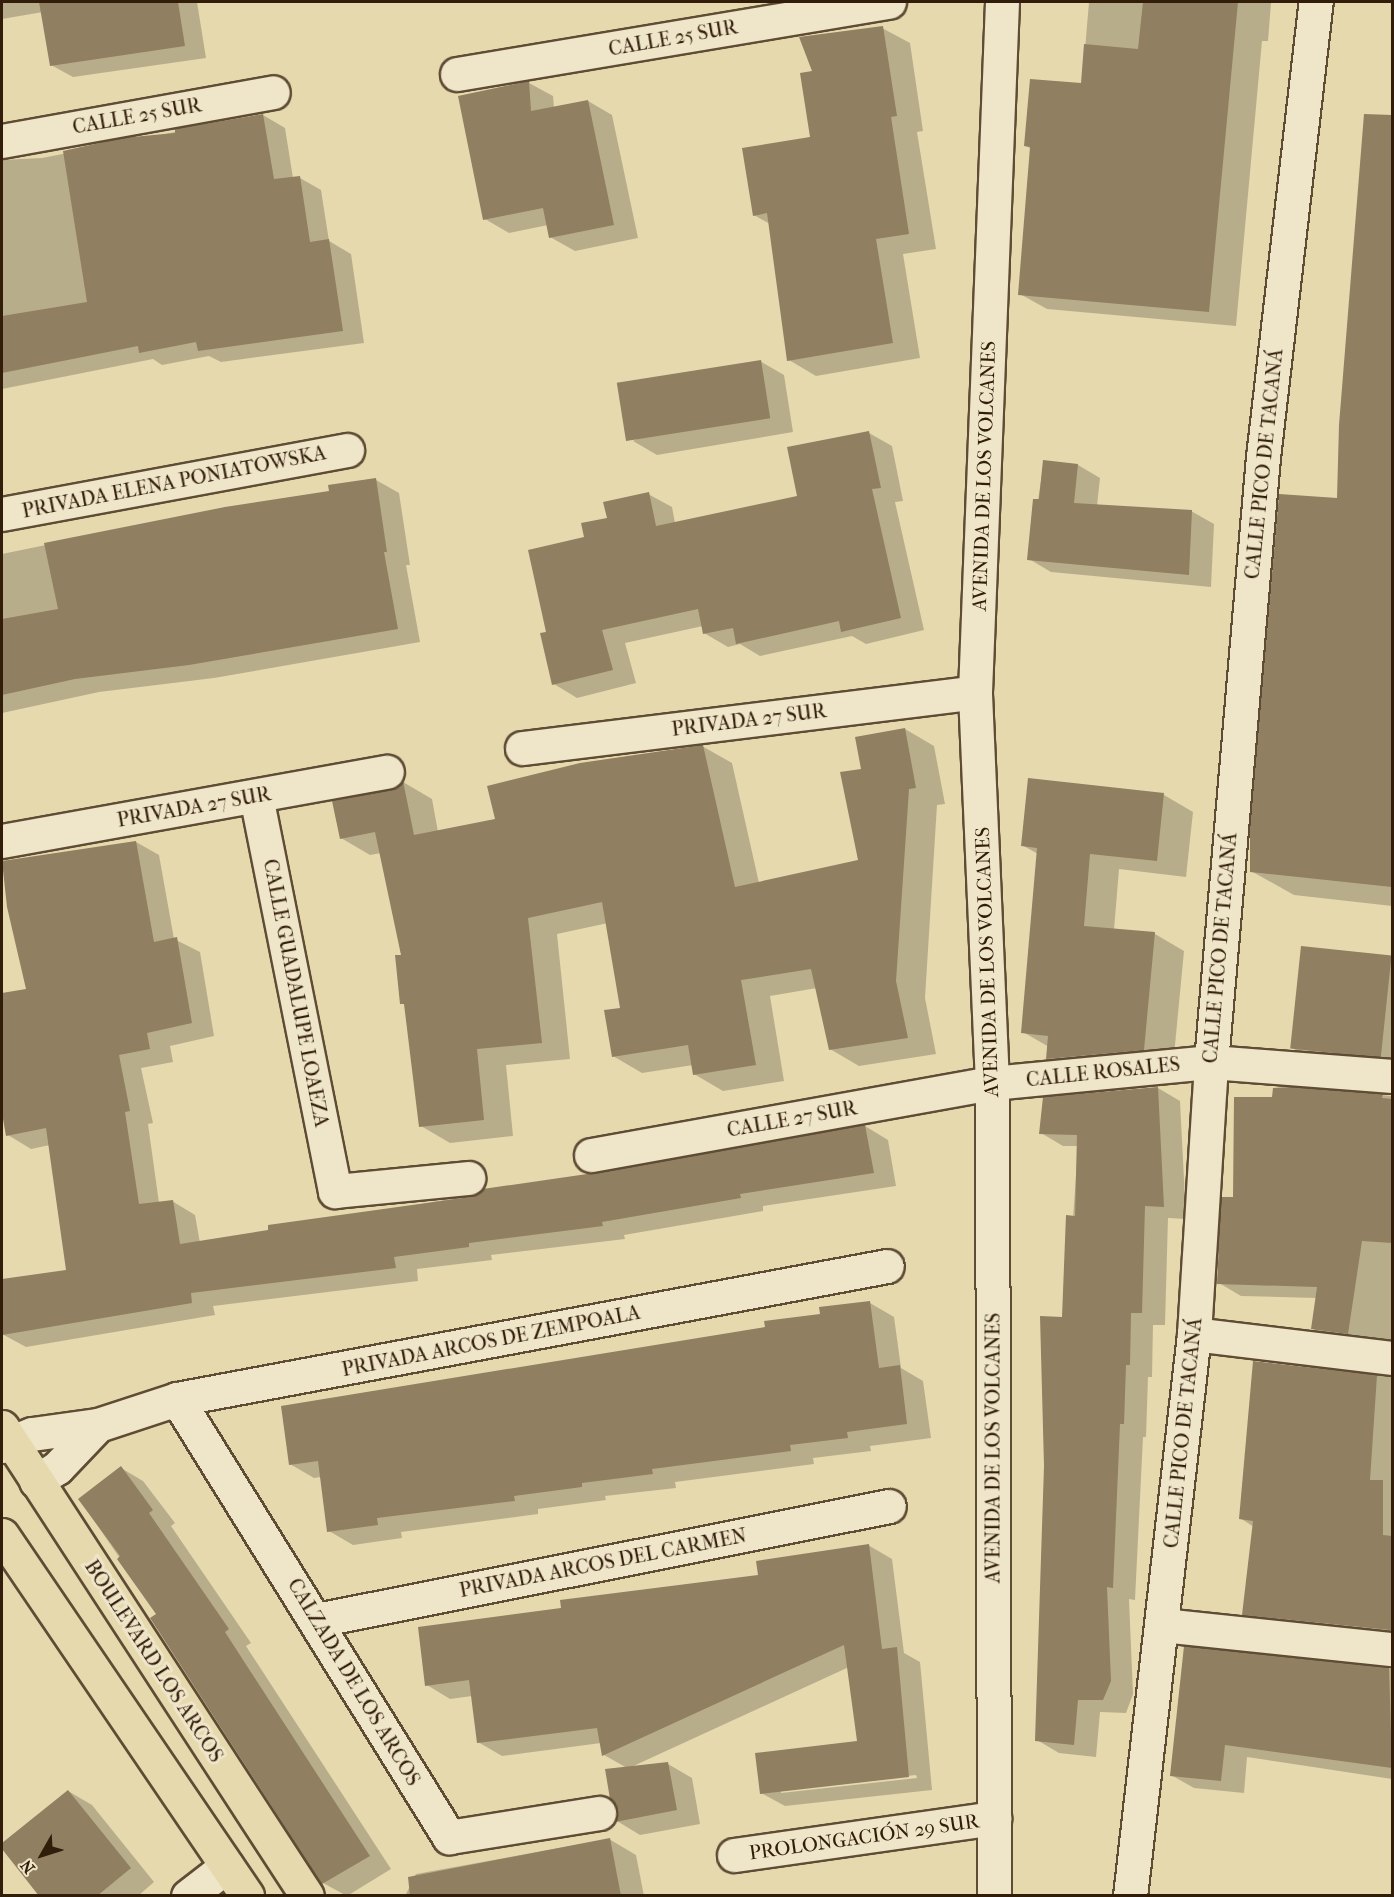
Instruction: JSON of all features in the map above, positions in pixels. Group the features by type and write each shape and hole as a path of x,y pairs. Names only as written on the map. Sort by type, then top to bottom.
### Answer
{"main road":[{"name":"BOULEVARD LOS ARCOS","path":"5,1438 36,1481 306,1896"},
{"path":"2,1535 247,1896"}],"street":[{"name":"CALLE 25 SUR","path":"457,74 889,2"},
{"name":"CALLE PICO DE TACANÁ","path":"1130,1896 1194,1334 1210,1062 1263,457 1316,2"},
{"name":"AVENIDA DE LOS VOLCANES","path":"994,1896 992,1083 975,692 1002,15"},
{"name":"CALLE 25 SUR","path":"2,141 273,92"},
{"name":"PRIVADA ELENA PONIATOWSKA","path":"2,514 347,450"},
{"name":"PRIVADA 27 SUR","path":"522,748 975,692"},
{"name":"PRIVADA 27 SUR","path":"2,841 387,772"},
{"name":"CALLE GUADALUPE LOAEZA","path":"256,796 335,1191 468,1178"},
{"name":"CALLE ROSALES","path":"992,1083 1210,1062 1392,1076"},
{"name":"CALLE 27 SUR","path":"591,1155 992,1083"},
{"name":"PRIVADA ARCOS DE ZEMPOALA","path":"5,1438 98,1425 177,1400 887,1266"},
{"path":"1194,1334 1392,1358"},
{"name":"CALZADA DE LOS ARCOS","path":"177,1400 317,1620 449,1837 599,1813"},
{"name":"PRIVADA ARCOS DE ZEMPOALA","path":"36,1481 57,1468 98,1425"},
{"name":"PRIVADA ARCOS DEL CARMEN","path":"317,1620 889,1506"},
{"path":"1162,1625 1392,1650"},
{"name":"PROLONGACIÓN 29 SUR","path":"734,1855 994,1818"},
{"path":"188,1896 227,1866"}],"building":[{"path":"39,2 178,2 185,46 50,66"},
{"path":"1143,2 1238,2 1209,312 1018,295 1030,147 1024,146 1030,79 1081,83 1084,44 1138,49"},
{"path":"883,26 897,116 891,117 909,234 876,239 893,343 787,361 767,213 753,216 742,148 810,137 800,73 812,71 799,37"},
{"path":"529,81 531,111 588,100 614,225 549,238 543,208 483,220 458,96"},
{"path":"263,114 274,179 300,176 310,242 329,239 343,331 198,351 196,342 139,353 138,346 2,373 2,316 87,302 63,151 122,138 175,133 175,129"},
{"path":"1364,114 1392,115 1392,887 1250,872 1250,824 1279,494 1337,498 1339,425"},
{"path":"761,360 770,418 626,441 617,383"},
{"path":"869,431 881,488 872,489 901,618 841,632 839,621 736,644 733,628 703,634 698,609 602,630 613,670 552,685 540,633 546,632 528,550 584,537 581,523 607,518 603,502 649,492 656,526 797,496 787,447"},
{"path":"1043,460 1078,464 1074,503 1192,510 1189,575 1027,560 1033,499 1039,499"},
{"path":"376,478 387,552 384,552 398,629 189,665 75,679 2,695 2,619 58,609 44,543 225,507 329,491 328,485"},
{"path":"905,728 916,788 909,789 896,981 908,1038 829,1050 811,969 741,980 756,1065 693,1075 688,1045 612,1057 604,1010 620,1008 602,902 528,918 542,1043 477,1049 484,1120 419,1127 404,1004 400,1004 395,955 401,955 375,832 340,839 332,801 390,790 403,781 414,835 495,819 487,786 580,763 703,745 735,887 858,860 840,772 861,769 855,737"},
{"path":"1028,778 1164,793 1157,861 1090,854 1084,926 1155,932 1144,1050 1046,1059 1048,1036 1021,1033 1037,848 1021,846"},
{"path":"136,841 154,942 177,937 192,1023 147,1033 150,1049 119,1055 130,1111 125,1112 139,1204 173,1200 180,1244 268,1230 268,1225 470,1197 483,1189 594,1173 865,1125 874,1173 740,1194 741,1198 602,1222 603,1226 469,1243 469,1247 394,1257 396,1268 191,1293 192,1303 2,1335 2,1279 66,1270 46,1128 6,1136 2,1113 2,993 26,989 7,907 2,861"},
{"path":"1301,946 1392,956 1381,1058 1290,1048"},
{"path":"1158,1087 1164,1207 1145,1206 1142,1313 1131,1313 1130,1365 1126,1365 1124,1424 1120,1424 1113,1588 1107,1587 1111,1681 1103,1700 1078,1700 1074,1745 1035,1741 1044,1466 1040,1316 1062,1317 1066,1215 1075,1216 1077,1135 1039,1134 1043,1097"},
{"path":"1289,1087 1383,1094 1382,1098 1392,1099 1392,1243 1362,1241 1348,1334 1311,1329 1317,1287 1217,1284 1221,1197 1233,1197 1234,1097 1272,1097 1273,1088"},
{"path":"870,1301 879,1368 900,1365 907,1424 847,1432 848,1438 790,1445 791,1451 652,1469 653,1474 582,1483 582,1487 514,1496 515,1501 377,1518 378,1525 327,1532 318,1461 289,1465 281,1406 765,1327 764,1321 820,1314 819,1307"},
{"path":"1253,1361 1377,1375 1370,1480 1383,1480 1383,1535 1392,1536 1391,1630 1242,1615 1253,1521 1239,1519"},
{"path":"121,1466 153,1510 149,1513 229,1629 225,1632 370,1856 322,1884 150,1618 156,1614 117,1559 120,1556 78,1499"},
{"path":"869,1544 882,1649 897,1647 909,1777 760,1794 755,1753 857,1741 844,1645 602,1756 597,1728 477,1743 469,1680 425,1686 418,1627 561,1608 560,1600 758,1575 756,1561"},
{"path":"1184,1646 1389,1668 1392,1768 1225,1745 1221,1781 1170,1776"},
{"path":"668,1762 677,1810 615,1822 617,1809 610,1799 605,1769"},
{"path":"68,1790 131,1868 97,1896 39,1896 2,1849 2,1843"},
{"path":"610,1838 621,1896 410,1896 408,1877"}]}
